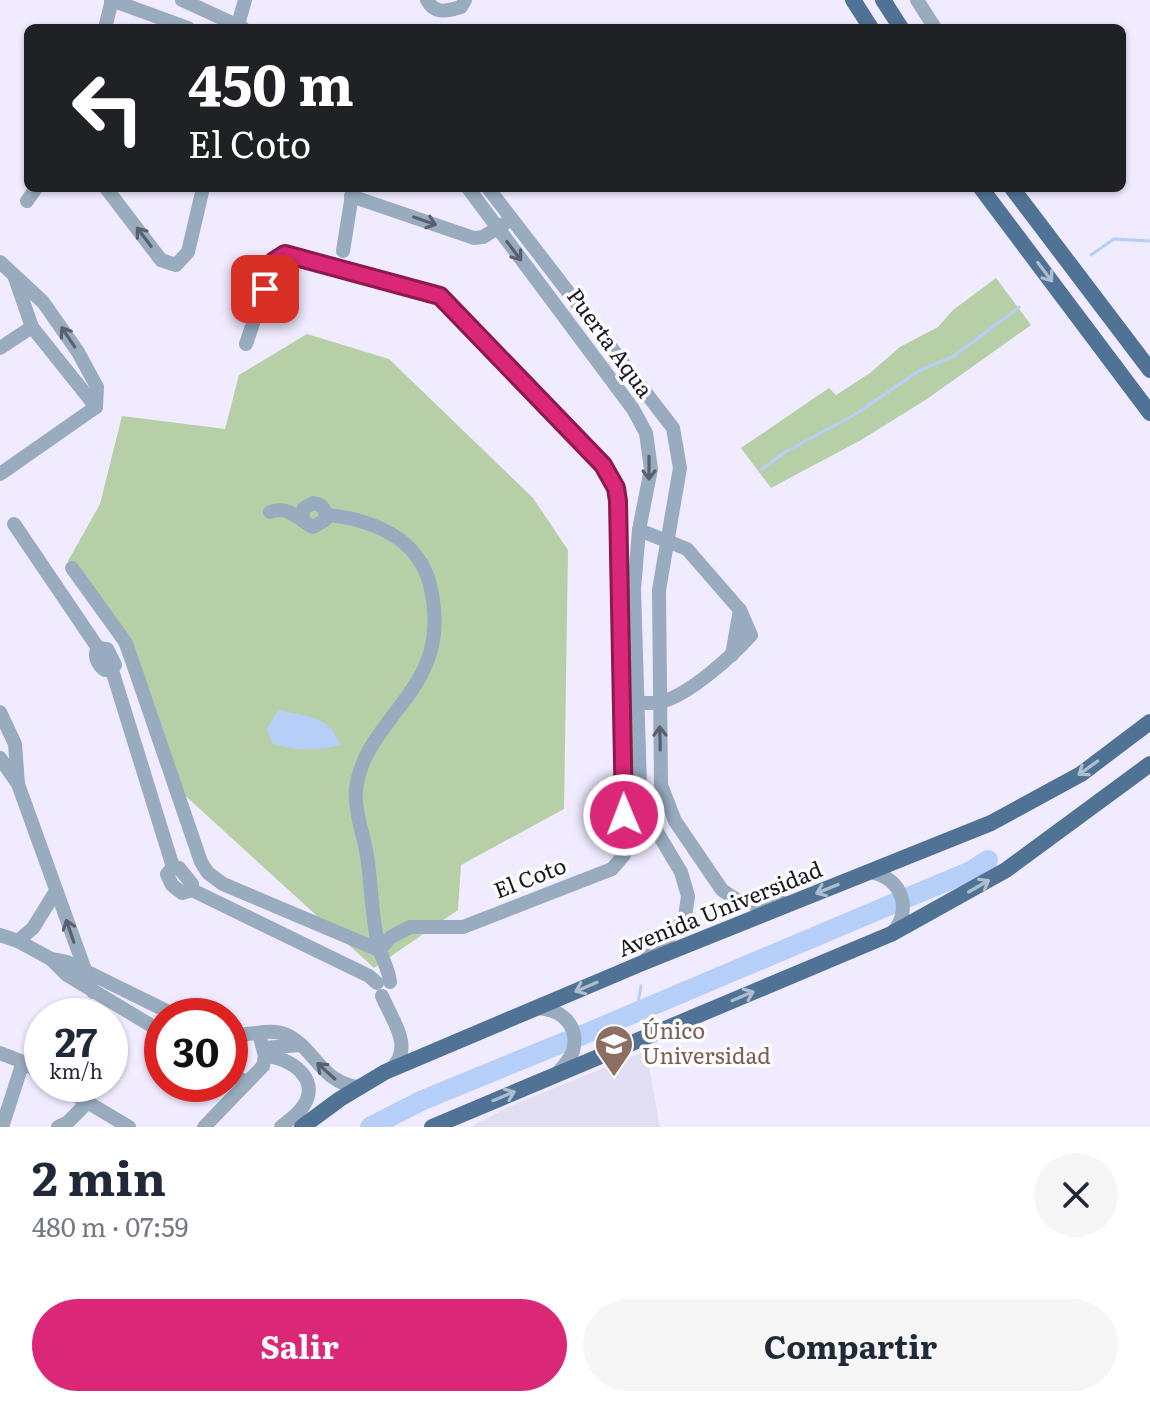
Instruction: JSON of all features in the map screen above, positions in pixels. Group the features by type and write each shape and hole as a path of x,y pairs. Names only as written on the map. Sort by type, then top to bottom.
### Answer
{"main road":[{"path":"853,0 868,24"},
{"path":"883,0 898,24"},
{"path":"984,192 1150,413"},
{"path":"1015,192 1150,370"},
{"path":"1027,248 1047,233"},
{"name":"Avenida Universidad","path":"302,1127 358,1087 390,1070 640,964 991,823 1081,774 1150,722"},
{"path":"432,1127 891,934 1006,870 1150,764"}],"street":[{"path":"106,24 112,0 177,24"},
{"path":"182,0 233,24"},
{"path":"240,24 245,0"},
{"path":"427,0 431,8 443,12 461,7 465,0"},
{"path":"917,0 932,24"},
{"path":"27,201 33,192"},
{"path":"109,192 161,260 176,265 188,252 202,192"},
{"path":"343,251 352,192 474,238 483,237 511,219"},
{"name":"Puerta Aqua","path":"471,192 633,409 646,433 651,469 639,530 634,589 640,787 657,832 681,872 688,896 685,917 674,932 640,964"},
{"name":"Puerta Aqua","path":"491,192 673,428 680,468 659,590 661,785 675,821 722,890 737,900 758,905 792,903"},
{"name":"El Coto","path":"246,344 274,261 285,254 436,294 603,465 616,488 624,855 612,869 468,926 410,927 391,937 379,950"},
{"path":"0,262 43,302 78,352 97,387 96,407"},
{"path":"15,278 32,327 96,407"},
{"path":"0,348 32,327"},
{"path":"0,474 96,407"},
{"path":"270,512 288,512 302,518 308,525 317,526 326,515 397,536 420,560 433,592 435,618 427,664 416,687 369,750 359,772 355,794 368,858 385,989 403,1046 399,1062 390,1070"},
{"path":"14,524 98,648 96,654 100,665 105,670 112,670 173,867 167,874 172,885 182,893 192,890 369,976 385,989 412,1047 433,1052"},
{"path":"638,703 660,703 675,697 732,656 751,635 740,610 687,549 639,530"},
{"path":"72,568 126,643 186,825 208,873 223,884 379,950"},
{"path":"0,712 15,744 18,784"},
{"path":"0,758 18,784 93,992"},
{"path":"870,872 889,878 901,894 903,916 891,934"},
{"path":"7,939 33,928 56,891"},
{"path":"7,939 85,970 144,1000"},
{"path":"51,959 67,975 144,1022"},
{"path":"537,1008 556,1011 564,1016 573,1034 572,1053 558,1073"},
{"path":"248,1039 277,1064 297,1067 305,1077 308,1096 303,1107 281,1127"},
{"path":"248,1078 263,1049 277,1039 299,1045 341,1084 358,1087"},
{"path":"0,1053 23,1062 2,1127"},
{"path":"204,1127 227,1102"},
{"path":"58,1127 68,1122 87,1103 129,1127"}],"shaded area":[{"name":"Único Universidad","path":"646,1051 660,1127 471,1127 510,1106"}],"green space":[{"path":"996,278 1031,325 927,399 861,440 771,488 741,448 829,388 836,395 870,373 900,347 938,327 953,310"},
{"path":"307,334 389,359 533,498 568,550 564,809 461,865 458,910 374,968 168,780 118,643 68,561 100,504 122,416 225,429 239,375"}],"water":[{"path":"278,710 323,722 330,727 340,745 306,749 272,743 267,729"}],"waterway":[{"path":"1091,255 1114,239 1150,241"},
{"path":"761,470 785,452 854,415 919,371 954,356 1019,307"},
{"path":"909,897 971,871 988,860"},
{"path":"580,1036 897,902"},
{"path":"636,1014 641,986"},
{"path":"370,1127 423,1100 567,1041"}],"place":[{"name":"Único Universidad","path":"614,1078"}],"route":[{"path":"265,289 274,261 285,254 440,296 610,475 618,501 624,815"}]}
